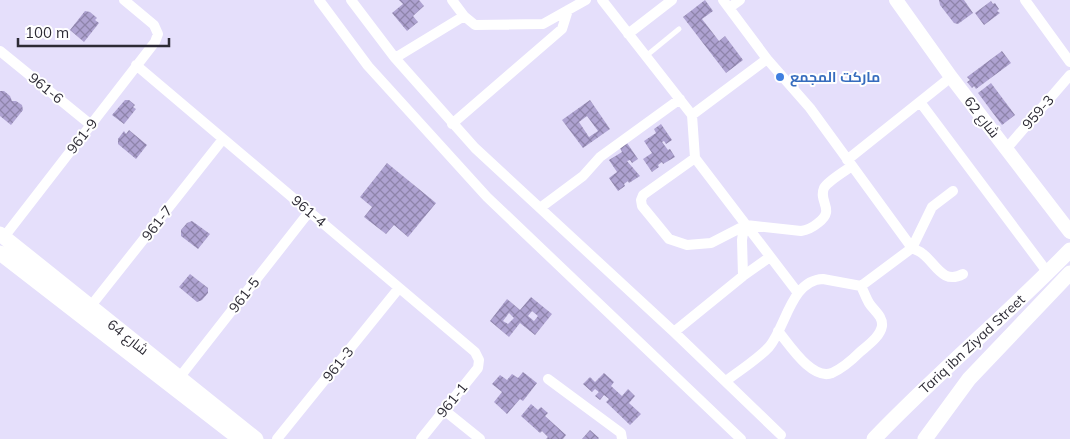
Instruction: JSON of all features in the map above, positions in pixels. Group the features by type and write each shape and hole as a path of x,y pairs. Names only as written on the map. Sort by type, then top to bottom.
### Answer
{"main road":[{"name":"شارع 64","path":"2,236 256,439"},
{"name":"Tariq ibn Ziyad Street","path":"874,439 908,404 1048,273 1070,250"},
{"name":"شارع 64","path":"0,253 240,439"},
{"name":"Tariq ibn Ziyad Street","path":"925,439 969,379 1070,273"},
{"path":"884,439 969,348"},
{"path":"913,439 969,379"}],"street":[{"name":"961-9","path":"2,236 155,42 158,34 154,25 124,0"},
{"path":"319,0 368,66 487,197 741,439"},
{"path":"351,0 395,58 475,148 674,332 781,435"},
{"path":"452,0 464,16 475,24 543,24 586,0"},
{"path":"602,0 692,115 695,158 798,293"},
{"path":"628,34 672,0"},
{"path":"740,0 726,4 766,59 810,108 912,248 922,252 940,273 950,277 963,274"},
{"name":"شارع 62","path":"896,0 952,78 1070,232"},
{"path":"1025,0 1070,62"},
{"path":"452,124 562,29 568,10"},
{"path":"395,58 464,16"},
{"name":"961-6","path":"0,51 91,125"},
{"path":"692,115 766,59"},
{"name":"961-4","path":"136,65 475,352 479,360"},
{"name":"959-3","path":"1007,148 1070,75"},
{"path":"695,158 643,195 641,200 642,206 668,239 687,245 711,243 745,225 801,231 810,229 824,218 827,210 823,194 825,186 920,102 952,78"},
{"path":"540,208 583,176 600,157 680,100"},
{"path":"920,102 1048,273"},
{"name":"961-7","path":"90,307 223,139"},
{"path":"726,381 770,346 798,293 810,282 823,278 861,286 912,248 932,207 953,191"},
{"name":"961-5","path":"179,378 309,212"},
{"path":"743,276 742,240 745,225"},
{"path":"674,332 743,276 770,257"},
{"path":"778,331 805,364 820,373 833,373 847,364 877,337 881,328 880,316 869,303 861,286"},
{"name":"961-3","path":"277,439 399,288"},
{"name":"961-1","path":"420,439 478,368 479,360"},
{"path":"548,379 621,433 622,439"},
{"path":"444,410 480,439"}],"lane":[{"path":"646,56 679,29"}],"building":[{"path":"399,0 419,0 424,6 413,16 418,22 407,31 392,13 403,4"},
{"path":"705,0 713,11 702,19 719,41 725,36 743,60 726,73 683,17"},
{"path":"939,0 964,0 973,13 958,24 954,23 940,5"},
{"path":"991,1 993,4 995,3 999,9 997,11 1000,13 984,25 975,13"},
{"path":"85,11 90,12 97,18 95,20 99,23 84,42 70,30"},
{"path":"1002,51 1011,63 976,89 974,86 972,88 967,82 970,80 967,77"},
{"path":"991,83 1015,115 1002,125 978,93"},
{"path":"0,91 4,91 10,96 12,101 22,105 23,110 11,125 0,116"},
{"path":"125,100 129,100 135,105 133,107 136,109 124,124 112,115"},
{"path":"590,100 610,129 583,148 562,120","holes":["587,116 598,131 589,137 579,122"]},
{"path":"661,124 672,140 666,144 664,141 662,142 675,157 663,164 662,162 652,172 643,159 652,153 644,141 656,133 654,129"},
{"path":"129,130 147,145 136,159 118,144 118,139 124,131 126,134"},
{"path":"627,143 638,159 632,163 630,160 627,161 640,176 629,183 628,181 618,191 609,178 617,172 609,160 622,152 620,148"},
{"path":"387,163 436,203 408,237 394,225 386,234 364,217 372,207 360,197"},
{"path":"192,221 210,234 198,249 181,236 181,230 187,223"},
{"path":"190,274 208,288 208,293 202,300 197,302 179,287"},
{"path":"531,297 552,314 535,335 520,323 509,337 490,321 507,299 520,310","holes":["532,311 538,316 534,321 528,316","509,313 514,318 508,324 503,321"]},
{"path":"523,372 537,383 523,401 520,399 507,414 494,402 502,392 492,384 500,375 507,380 512,374 518,378"},
{"path":"604,373 614,382 611,386 622,396 628,389 635,396 629,403 641,414 630,425 606,402 609,399 604,395 600,400 595,396 599,392 595,389 592,392 583,384 590,377 595,382"},
{"path":"531,404 538,410 541,407 548,413 545,416 566,435 563,439 546,439 548,437 542,431 540,433 521,416"},
{"path":"590,430 599,438 582,439"}],"place":[{"name":"ماركت المجمع","path":"780,77"}]}
